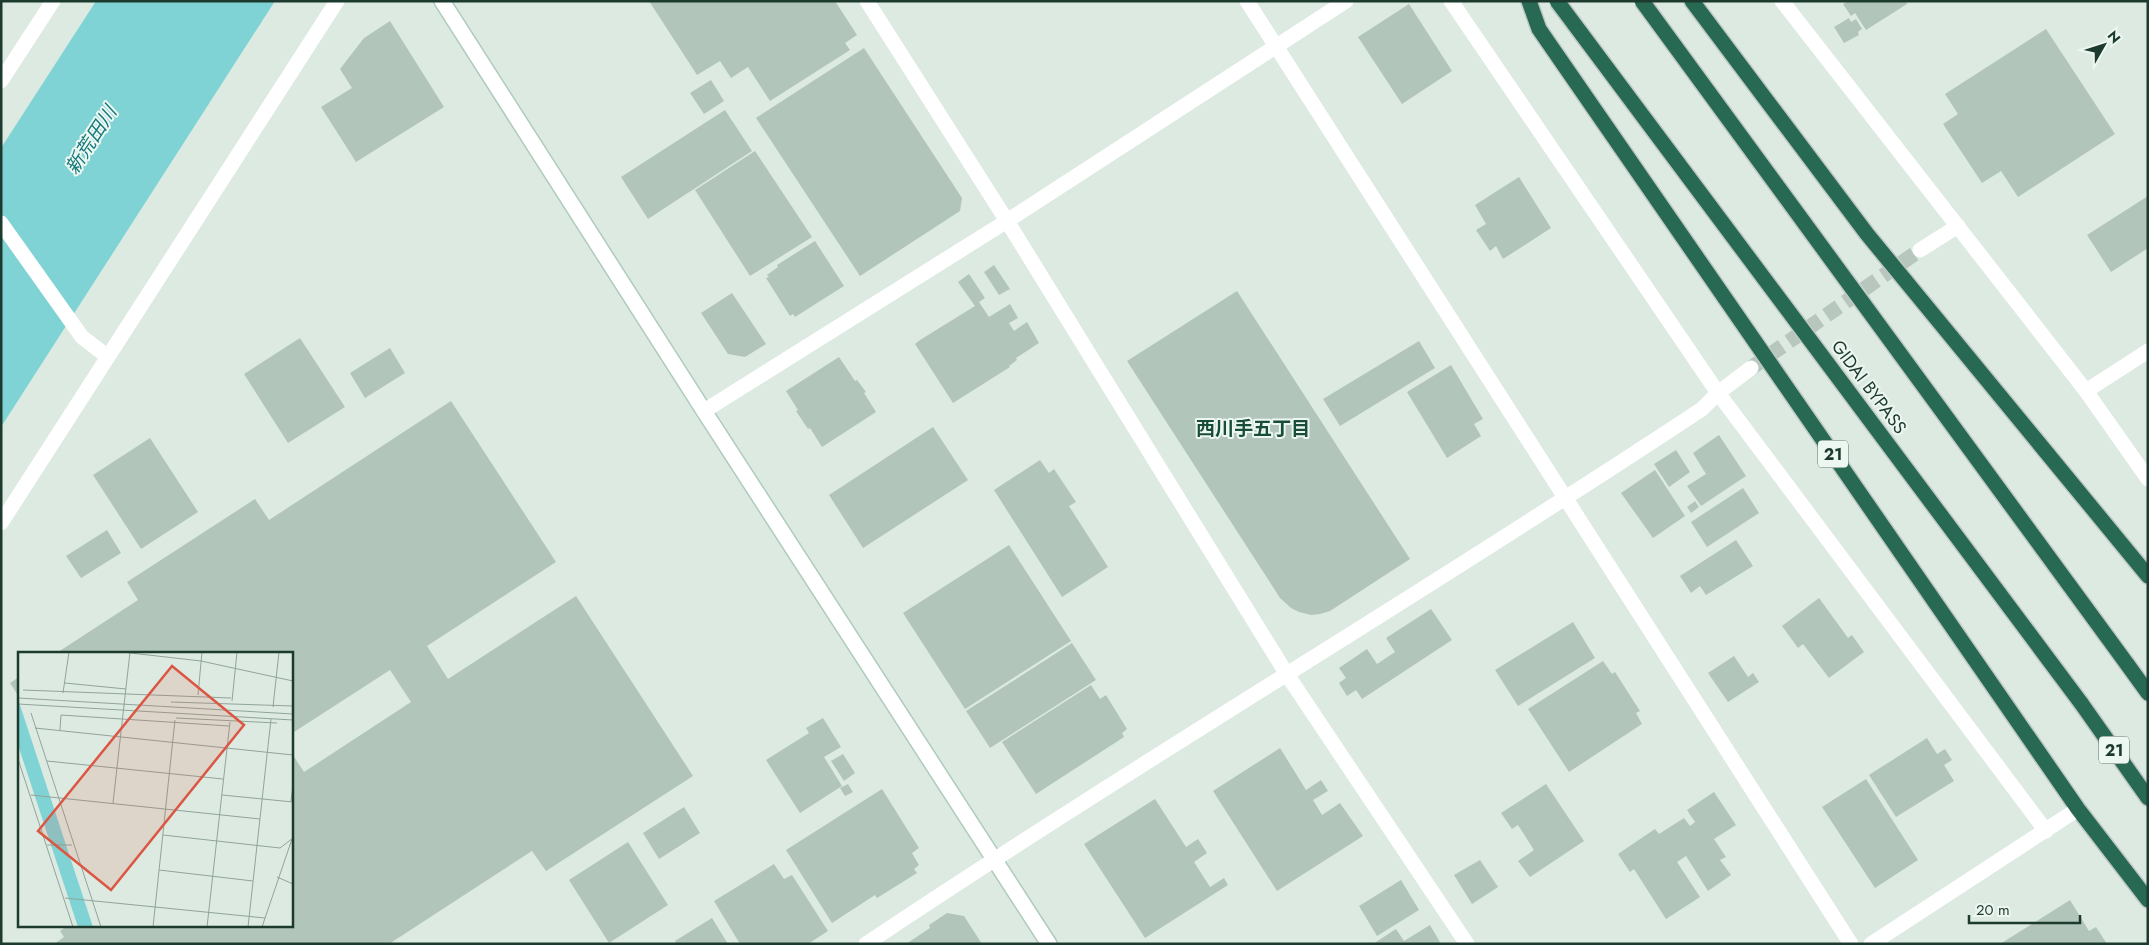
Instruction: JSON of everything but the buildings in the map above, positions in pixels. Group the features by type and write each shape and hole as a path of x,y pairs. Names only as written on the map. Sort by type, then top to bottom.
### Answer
{"highway":[{"name":"21","path":"1530,1 1540,29 2078,809 2148,900"},
{"name":"GIDAI BYPASS","path":"1557,1 2081,703 2148,798"},
{"path":"1642,1 2148,692"},
{"path":"1692,1 1867,234 2148,576"}],"street":[{"path":"1,81 52,1"},
{"path":"1,523 337,1"},
{"path":"442,1 704,411 1049,944"},
{"path":"867,1 1007,221 1286,673 1467,944"},
{"path":"1247,1 1851,944"},
{"path":"704,411 1007,221 1346,1"},
{"path":"1451,1 1718,393 2046,831"},
{"path":"1782,1 2086,391 2148,479"},
{"path":"1,223 82,337 108,357"},
{"path":"1920,250 1958,226"},
{"path":"2086,391 2148,351"},
{"path":"866,944 994,858 1286,673 1565,500 1702,409 1718,393 1751,368"},
{"path":"1870,944 2078,809"}],"water":[{"name":"新荒田川","path":"96,1 275,1 1,427 1,148"}],"tunnel":[{"path":"1751,368 1920,250"}],"district":[{"name":"西川手五丁目","path":"1253,428"}]}
